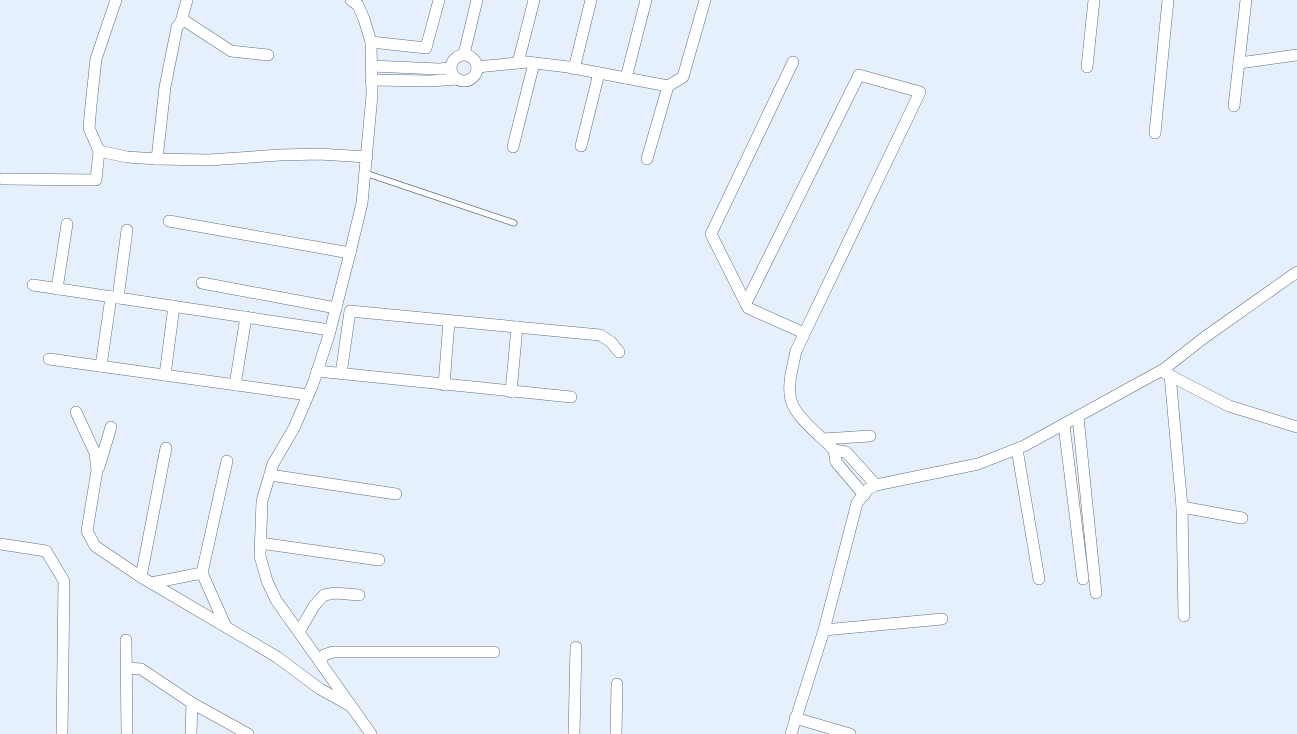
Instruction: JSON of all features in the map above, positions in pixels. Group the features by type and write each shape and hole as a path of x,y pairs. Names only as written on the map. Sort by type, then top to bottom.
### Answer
{"street":[{"path":"3,179 96,180 99,151 89,128 90,105 96,59 116,0"},
{"path":"157,159 165,87 177,27 182,19 187,0"},
{"path":"351,0 358,5 371,42 371,80 367,157 362,203 336,308 317,372 294,428 273,464 262,501 260,556 276,600 371,734"},
{"path":"371,42 426,48 439,0"},
{"path":"464,54 477,0"},
{"path":"518,63 534,0"},
{"path":"574,69 591,0"},
{"path":"626,78 646,0"},
{"path":"477,66 534,63 668,86 683,77 705,0"},
{"path":"1086,67 1094,0"},
{"path":"1155,133 1168,0"},
{"path":"1234,106 1246,0"},
{"path":"182,19 231,51 268,55"},
{"path":"371,80 470,80 476,73 477,66 472,57 464,54 453,60 450,68 451,72 457,79"},
{"path":"1239,63 1297,55"},
{"path":"793,62 711,234 748,308 804,333"},
{"path":"513,147 534,63"},
{"path":"371,66 439,70 450,68"},
{"path":"581,146 599,73"},
{"path":"746,303 859,75 920,92 804,333 796,351 790,382 791,400 796,411 834,450 846,452 876,485"},
{"path":"647,159 668,86"},
{"path":"99,151 126,157 157,159 209,160 319,154 367,157"},
{"path":"169,221 350,253"},
{"path":"57,289 67,224"},
{"path":"101,366 127,230"},
{"path":"791,734 824,630 857,503 868,489 876,485 978,464 1017,449 1166,373 1205,337 1297,272"},
{"path":"202,283 336,308"},
{"path":"32,285 330,330"},
{"path":"165,375 174,306"},
{"path":"341,374 350,311 600,335 611,342 619,352"},
{"path":"234,385 246,317"},
{"path":"444,385 449,321"},
{"path":"511,392 517,326"},
{"path":"48,358 308,395"},
{"path":"317,372 571,397"},
{"path":"1166,373 1229,406 1297,427"},
{"path":"1166,373 1182,507 1184,616"},
{"path":"76,412 95,453 96,475"},
{"path":"1078,417 1096,594"},
{"path":"1064,425 1083,579"},
{"path":"111,427 96,475 88,518 87,531 101,551 146,580 277,657 320,689 351,706"},
{"path":"823,439 870,436"},
{"path":"146,580 166,448"},
{"path":"1017,449 1039,579"},
{"path":"834,450 836,462 864,495"},
{"path":"226,627 202,573 227,461"},
{"path":"270,474 396,494"},
{"path":"1182,507 1242,518"},
{"path":"260,543 380,560"},
{"path":"0,544 46,551 64,581 62,734"},
{"path":"146,580 202,573"},
{"path":"299,632 314,606 324,595 335,593 359,594"},
{"path":"824,630 942,619"},
{"path":"126,640 127,734"},
{"path":"574,734 576,647"},
{"path":"320,662 324,655 333,652 494,652"},
{"path":"127,668 142,669 192,703 248,734"},
{"path":"616,734 617,684"},
{"path":"191,734 192,703"},
{"path":"795,718 850,734"}],"lane":[{"path":"365,173 514,223"}]}
